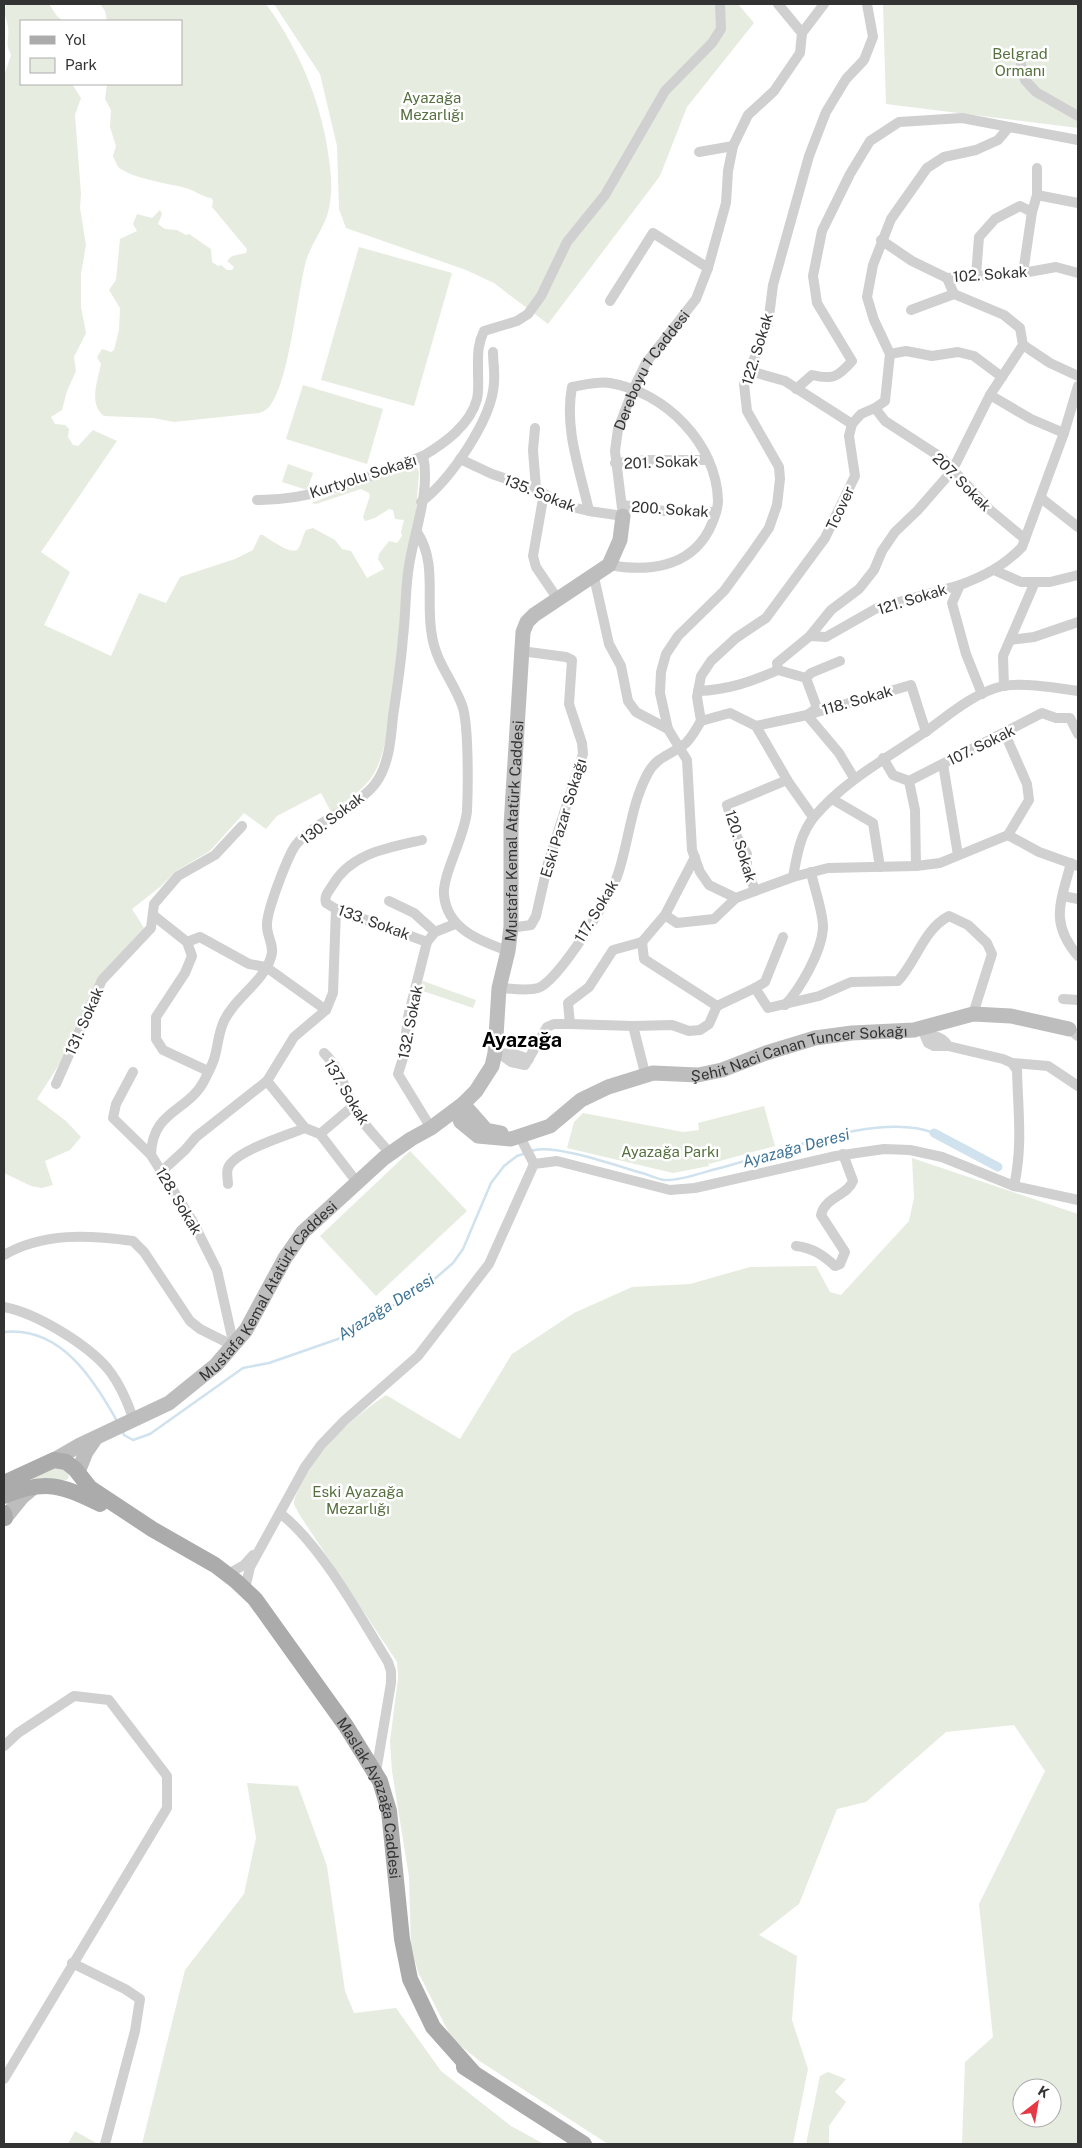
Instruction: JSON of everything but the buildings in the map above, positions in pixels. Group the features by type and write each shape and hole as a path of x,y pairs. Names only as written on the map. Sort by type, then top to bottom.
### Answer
{"main road":[{"path":"10,1487 54,1460 70,1464 78,1472 78,1478 73,1483 61,1487"},
{"name":"Maslak Ayazağa Caddesi","path":"78,1472 90,1488 152,1529 228,1574 244,1593 356,1755 378,1795 386,1836 396,1951 404,1984 415,2010 432,2037 458,2064 584,2144"},
{"name":"Maslak Ayazağa Caddesi","path":"10,1487 61,1487 88,1498 126,1519 152,1529"},
{"name":"Maslak Ayazağa Caddesi","path":"201,1559 244,1593 267,1615 376,1772 389,1811 402,1939 412,1984 432,2027 473,2072"}],"street":[{"path":"423,456 443,444 455,432 467,418 478,398 477,344 484,331 517,321 528,314 541,296 567,242 606,195 665,91 712,43 721,29 720,4"},
{"path":"778,4 802,32 824,4"},
{"name":"122. Sokak","path":"668,729 660,693 660,672 666,654 678,636 724,591 769,528 777,505 780,479 779,467 747,411 744,384 768,324 773,285 809,156 826,112 846,79 864,60 873,37 867,4"},
{"name":"Dereboyu 1 Caddesi","path":"518,730 520,651 523,632 527,622 557,598 594,577 609,565 620,540 623,511 615,463 618,429 632,390 646,363 696,299 708,268 726,203 728,171 733,146 748,115 774,91 800,53 802,32"},
{"path":"1022,64 1025,80 1036,92 1078,116"},
{"path":"796,388 812,375 826,378 840,374 852,361 818,303 813,276 822,231 850,174 870,141 899,122 962,118 1078,140"},
{"path":"750,371 785,381 852,424 861,414 875,408 884,401 890,354 874,320 868,298 873,265 881,240 891,219 927,168 944,156 976,150 998,140 1009,127"},
{"path":"699,152 733,146"},
{"path":"1022,273 1032,212 1037,195 1037,168"},
{"path":"1037,195 1078,203"},
{"path":"976,276 979,237 994,219 1020,206 1032,212"},
{"path":"610,301 653,233 708,268"},
{"name":"102. Sokak","path":"881,240 912,261 947,278 1022,273 1056,267 1078,273"},
{"path":"947,278 954,294"},
{"path":"778,670 777,662 810,636 831,610 859,589 874,570 882,551 895,532 917,511 952,471 990,395 1023,345 1020,328 1004,315 954,294 911,310"},
{"path":"1023,345 1050,363 1078,376"},
{"path":"890,354 906,351 932,356 958,352 974,356 1002,377"},
{"path":"421,502 437,488 460,459 481,422 492,396 494,383 493,352"},
{"path":"589,511 570,426 572,387 610,383 652,398 674,413 688,428 708,460 715,483 716,512 706,537 692,553 678,561 629,569 609,565"},
{"name":"121. Sokak","path":"810,636 826,637 877,608 960,584 994,570 1008,561 1022,547 1064,433 1078,386"},
{"path":"990,395 1031,419 1064,433"},
{"name":"207. Sokak","path":"875,408 885,421 942,458 990,510 1025,539"},
{"name":"Tcover","path":"701,721 696,696 701,676 712,661 736,638 766,618 825,538 855,476 849,436 852,424"},
{"path":"535,428 533,450 540,491 533,556 536,567 557,598"},
{"name":"Kurtyolu Sokağı","path":"257,500 282,500 306,496 423,456 426,468 417,532"},
{"name":"135. Sokak","path":"460,459 492,474 540,491 563,505 589,511 623,511"},
{"name":"201. Sokak","path":"615,463 648,460 708,460"},
{"path":"1041,498 1078,527"},
{"name":"200. Sokak","path":"623,511 716,512"},
{"path":"417,532 424,542 429,560 430,613 435,650 463,706 465,724 466,812 444,894 455,924 462,930 512,951"},
{"name":"130. Sokak","path":"151,1155 151,1146 161,1122 195,1094 215,1058 224,1022 272,957 272,946 267,926 269,912 292,851 304,838 376,784 388,754 403,638 408,566 417,532"},
{"path":"994,570 1021,582 1050,582 1078,575"},
{"path":"594,577 609,644 621,666 628,701 636,712 668,729 687,760 692,850 700,872 709,885 736,898"},
{"path":"1004,686 1003,656 1035,582"},
{"path":"960,584 952,603 966,654 982,694"},
{"path":"1010,640 1034,637 1078,622"},
{"name":"Eski Pazar Sokağı","path":"514,927 531,925 536,916 548,863 583,754 582,743 569,704 572,660 566,657 520,651"},
{"path":"806,678 811,673 840,661"},
{"path":"698,691 722,690 753,682 778,670 806,678"},
{"path":"806,678 817,708 807,715 839,753 854,778"},
{"name":"118. Sokak","path":"756,726 807,715 911,685 926,732"},
{"path":"793,877 799,843 814,818 832,799 854,778 926,732 950,713 982,694 1004,686 1049,686 1078,691"},
{"path":"701,721 730,713 756,726 787,780 814,818"},
{"name":"107. Sokak","path":"909,781 1005,734 1042,713 1056,718 1070,718 1075,722 1078,734"},
{"name":"117. Sokak","path":"502,988 538,988 553,977 571,953 592,924 618,875 639,792 648,772 657,760 688,741 701,721"},
{"name":"Mustafa Kemal Atatürk Caddesi","path":"54,1460 80,1444 95,1439 182,1395 234,1346 246,1330 296,1241 356,1181 390,1153 432,1128 440,1127 461,1109 487,1075 498,1054 502,988 512,951 514,927 511,826 517,766 518,730"},
{"path":"665,915 677,924 714,919 736,898 793,877 828,868 916,866 940,863 1008,835 1029,800 1028,784 1005,734"},
{"path":"883,758 893,775 909,781 915,810 916,866"},
{"path":"943,764 958,855"},
{"name":"120. Sokak","path":"755,890 747,867 747,854 737,837 727,805 787,780"},
{"path":"832,799 873,823 880,867"},
{"name":"131. Sokak","path":"56,1084 102,980 151,928 154,904 178,876 215,855 242,826"},
{"path":"1008,835 1039,852 1075,865 1058,914 1067,944 1078,956"},
{"name":"133. Sokak","path":"422,840 370,854 341,871 325,898 326,903 336,909 427,942"},
{"path":"570,1024 568,1003 589,987 613,950 642,942 665,915 695,857"},
{"path":"785,1005 794,995 811,964 821,938 823,927 811,872"},
{"path":"1063,896 1078,899"},
{"path":"389,901 414,913 435,932"},
{"path":"162,1171 196,1137 267,1081 294,1037 326,1010 333,993 336,909"},
{"path":"153,915 187,942 192,956 184,973 156,1017 156,1039 163,1050 208,1072"},
{"path":"755,988 768,1008 819,996 851,982 898,981 910,968 926,938 938,922 949,916 968,925 987,943 992,954 973,1014"},
{"name":"132. Sokak","path":"432,1128 398,1074 403,1058 408,1017 427,942 435,932 455,924"},
{"path":"498,1054 511,1053 529,1059 547,1028 554,1024 672,1025 689,1031 700,1030 709,1024 717,1006 765,982 783,936"},
{"path":"187,942 200,937 249,964 266,967 326,1010"},
{"path":"642,942 644,959 717,1006"},
{"path":"1063,998 1078,1000"},
{"name":"Şehit Naci Canan Tuncer Sokağı","path":"461,1109 467,1128 478,1136 498,1140 520,1137 550,1126 591,1094 662,1072 698,1074 717,1071 815,1038 924,1032 973,1014 1011,1016 1075,1032"},
{"path":"633,1026 646,1077"},
{"path":"924,1032 945,1040 948,1046 1012,1062 1048,1066 1078,1086"},
{"name":"137. Sokak","path":"324,1053 344,1079 353,1106 390,1153"},
{"path":"1012,1062 1017,1070 1021,1136 1019,1163 1014,1186"},
{"name":"128. Sokak","path":"133,1072 116,1104 113,1118 151,1155 193,1222 217,1270 234,1346"},
{"path":"267,1081 305,1128 320,1134 356,1181"},
{"path":"320,1134 353,1106"},
{"name":"Şehit Naci Canan Tuncer Sokağı","path":"461,1109 486,1130 496,1134 527,1129 568,1111"},
{"path":"228,1184 228,1168 232,1161 264,1144 305,1128"},
{"path":"244,1593 247,1574 263,1543 281,1514 305,1467 321,1445 344,1421 418,1356 471,1291 490,1264 502,1241 534,1164 520,1137"},
{"path":"534,1164 557,1161 670,1190 695,1188 843,1154 884,1149 910,1150 942,1157 1014,1186 1078,1200"},
{"path":"796,1246 807,1247 822,1254 835,1266 840,1264 845,1252 821,1216 822,1209 830,1200 851,1186 852,1175 843,1154"},
{"path":"4,1254 18,1246 54,1238 80,1236 133,1240 144,1252 190,1321 200,1329 234,1346"},
{"path":"4,1307 30,1315 61,1331 108,1368 116,1380 130,1422"},
{"path":"78,1472 86,1452 95,1439"},
{"path":"4,1517 22,1496 37,1486"},
{"path":"4,1517 10,1487"},
{"path":"281,1514 289,1520 321,1558 388,1662 391,1671 390,1683 376,1772"},
{"path":"228,1574 244,1565 263,1543"},
{"path":"4,1746 18,1733 74,1696 109,1700 167,1776 167,1808 72,1963 4,2079"},
{"path":"72,1963 125,1989 140,2000 135,2031 105,2144"}],"green space":[{"path":"7,4 49,4 62,20 20,20 20,85 73,85 81,98 75,115 81,194 80,208 86,245 81,274 81,307 86,333 74,357 76,371 67,391 62,410 51,417 55,424 65,425 69,429 68,437 73,445 78,446 93,430 117,441 41,552 70,572 44,625 111,656 139,593 166,603 180,577 235,559 253,550 260,535 286,549 295,551 298,549 306,530 313,528 335,540 342,549 351,551 367,578 384,569 378,559 379,554 389,541 397,543 402,536 404,520 395,519 393,510 389,509 375,518 365,521 363,517 370,496 369,493 361,489 316,504 311,503 411,465 418,469 419,473 414,535 387,734 375,772 362,788 331,812 321,793 277,816 266,829 244,813 210,851 176,871 160,887 132,909 144,928 102,975 62,1060 37,1099 66,1121 81,1137 70,1150 45,1161 53,1185 42,1188 31,1186 4,1173 4,76 11,55 8,47"},
{"path":"100,4 266,4 290,41 309,81 327,145 331,180 330,204 325,222 306,261 292,338 282,379 276,396 269,407 262,412 174,422 153,418 104,416 96,405 95,391 101,364 97,357 102,349 111,352 114,350 119,330 120,308 109,290 116,280 120,239 137,231 133,224 137,214 152,218 160,210 162,214 158,224 165,229 177,230 186,235 189,234 211,249 212,262 218,266 221,265 227,270 232,270 234,267 227,261 232,256 246,253 247,249 212,207 213,200 211,198 189,189 136,176 117,165 113,156 116,146 110,127 111,110 105,99 107,85 182,85 182,20 107,20 105,11"},
{"name":"Ayazağa Mezarlığı","path":"274,4 738,4 754,23 687,107 660,176 548,324 494,283 466,270 346,228 339,209 337,146 320,74"},
{"name":"Belgrad Ormanı","path":"883,4 1078,4 1078,128 886,104"},
{"path":"359,247 452,273 414,406 321,380"},
{"path":"303,385 383,409 367,464 286,439"},
{"path":"288,464 313,473 307,490 282,482"},
{"path":"423,981 476,1000 473,1008 420,990"},
{"name":"Ayazağa Parkı","path":"764,1106 775,1146 709,1164 707,1159 709,1166 673,1173 567,1148 574,1122 583,1113 683,1132 699,1130 698,1123"},
{"path":"410,1151 467,1211 376,1296 320,1236"},
{"name":"Eski Ayazağa Mezarlığı","path":"912,1158 1078,1214 1078,2144 962,2144 965,2062 993,2037 979,1904 1045,1771 1014,1725 946,1732 866,1802 837,1809 799,1904 759,1935 797,1956 792,2020 808,2069 793,2144 608,2144 481,2062 452,2039 418,1972 411,1947 409,1877 392,1771 390,1741 398,1678 397,1662 299,1514 294,1504 295,1496 308,1471 327,1446 349,1424 386,1395 460,1439 512,1354 574,1313 632,1287 690,1284 750,1267 816,1266 830,1292 841,1295 909,1221 914,1198"},
{"path":"46,1467 70,1470 68,1479 52,1482 24,1477"},
{"path":"247,1783 298,1786 327,1866 345,1991 354,2013 396,2008 441,2071 511,2126 544,2144 142,2144 185,1970 244,1894 256,1838"},
{"path":"828,2072 846,2079 835,2092 846,2102 829,2126 829,2144 806,2144 820,2076"},
{"path":"75,2131 96,2143 96,2144 68,2144"}],"waterway":[{"name":"Ayazağa Deresi","path":"531,1151 541,1149 569,1153 659,1179 670,1180 688,1177 794,1146 854,1131 883,1127 910,1127 934,1133"},
{"name":"Ayazağa Deresi","path":"934,1133 998,1167"},
{"name":"Ayazağa Deresi","path":"122,1430 124,1435 133,1440 150,1434 243,1368 269,1363 338,1339 431,1282 453,1263 463,1249 491,1183 504,1166 517,1156 526,1153"},
{"name":"Ayazağa Deresi","path":"4,1332 24,1332 42,1337 58,1346 85,1372 117,1421"}],"district":[{"name":"Ayazağa","path":"522,1040"}]}
